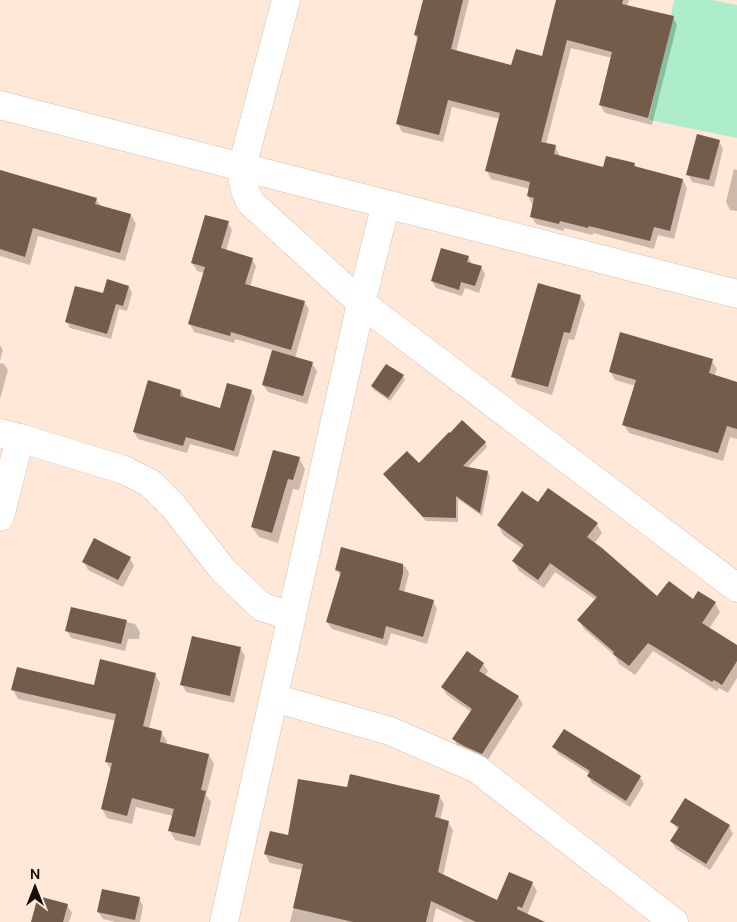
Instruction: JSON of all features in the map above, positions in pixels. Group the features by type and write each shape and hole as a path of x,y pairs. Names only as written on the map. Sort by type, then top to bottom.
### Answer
{"street":[{"path":"286,0 242,167 242,182 245,193 251,203 361,303 737,588"},
{"path":"0,105 737,294"},
{"path":"224,922 361,303 386,204"},
{"path":"0,517 10,435 124,470 150,484 173,506 223,570 262,606 292,616"},
{"path":"274,698 390,731 477,769 674,922"}],"green space":[{"path":"674,0 712,0 737,5 737,138 649,120"}],"building":[{"path":"423,0 463,0 451,49 511,65 516,49 542,56 556,0 623,0 622,4 674,16 648,118 599,105 612,52 567,40 541,142 556,145 554,154 603,167 606,156 635,163 634,166 683,179 670,231 654,227 650,241 589,226 588,228 560,221 559,224 530,217 534,198 527,196 530,182 485,171 500,113 448,100 439,135 396,124 418,36 414,35"},
{"path":"697,134 720,140 709,180 686,175"},
{"path":"0,170 97,198 95,204 131,214 120,253 33,228 25,257 0,249"},
{"path":"205,215 229,221 221,248 253,258 245,284 305,301 291,350 231,332 230,336 188,324 205,267 191,263"},
{"path":"441,248 469,256 467,262 482,266 475,286 461,282 459,290 431,281"},
{"path":"107,279 129,286 123,306 116,304 107,334 65,322 75,286 103,293"},
{"path":"538,283 581,295 570,333 564,332 548,387 511,377"},
{"path":"620,332 713,359 709,373 737,382 737,429 727,426 718,453 622,425 636,380 609,372"},
{"path":"272,350 313,362 303,396 262,385"},
{"path":"386,364 404,375 388,398 371,386"},
{"path":"148,380 181,390 180,396 220,408 227,383 252,390 234,451 186,437 183,446 133,432"},
{"path":"462,420 486,442 463,466 488,471 480,513 456,496 456,518 423,517 383,474 407,451 419,463"},
{"path":"273,450 300,457 293,480 288,479 272,533 251,527"},
{"path":"548,488 598,523 587,537 657,596 669,581 693,599 698,591 716,602 702,623 737,645 737,661 722,685 714,680 712,682 648,643 629,666 613,654 614,652 577,620 597,597 550,563 538,580 512,561 524,545 497,525 522,491 538,502"},
{"path":"94,538 131,557 118,580 82,562"},
{"path":"341,547 403,564 399,590 434,600 423,637 386,626 383,639 326,622 341,572 335,570"},
{"path":"71,607 127,620 121,644 65,631"},
{"path":"192,636 241,647 230,696 180,685"},
{"path":"467,651 484,663 479,671 519,696 482,754 452,739 472,709 441,687"},
{"path":"100,659 156,673 143,726 162,731 160,742 209,754 201,790 206,791 195,837 168,831 174,809 132,798 127,816 101,809 112,763 105,762 116,714 11,690 17,667 94,685"},
{"path":"564,729 641,776 626,801 587,776 590,771 552,747"},
{"path":"350,774 440,795 435,817 449,821 438,872 497,900 509,872 533,882 522,908 518,906 517,909 545,922 476,922 431,901 426,922 353,922 293,908 303,864 264,854 270,831 288,835 298,779 347,787"},
{"path":"685,798 730,825 706,864 670,841 679,827 670,822"},
{"path":"102,889 140,897 135,920 97,912"},
{"path":"38,896 68,904 63,922 31,922"}]}
